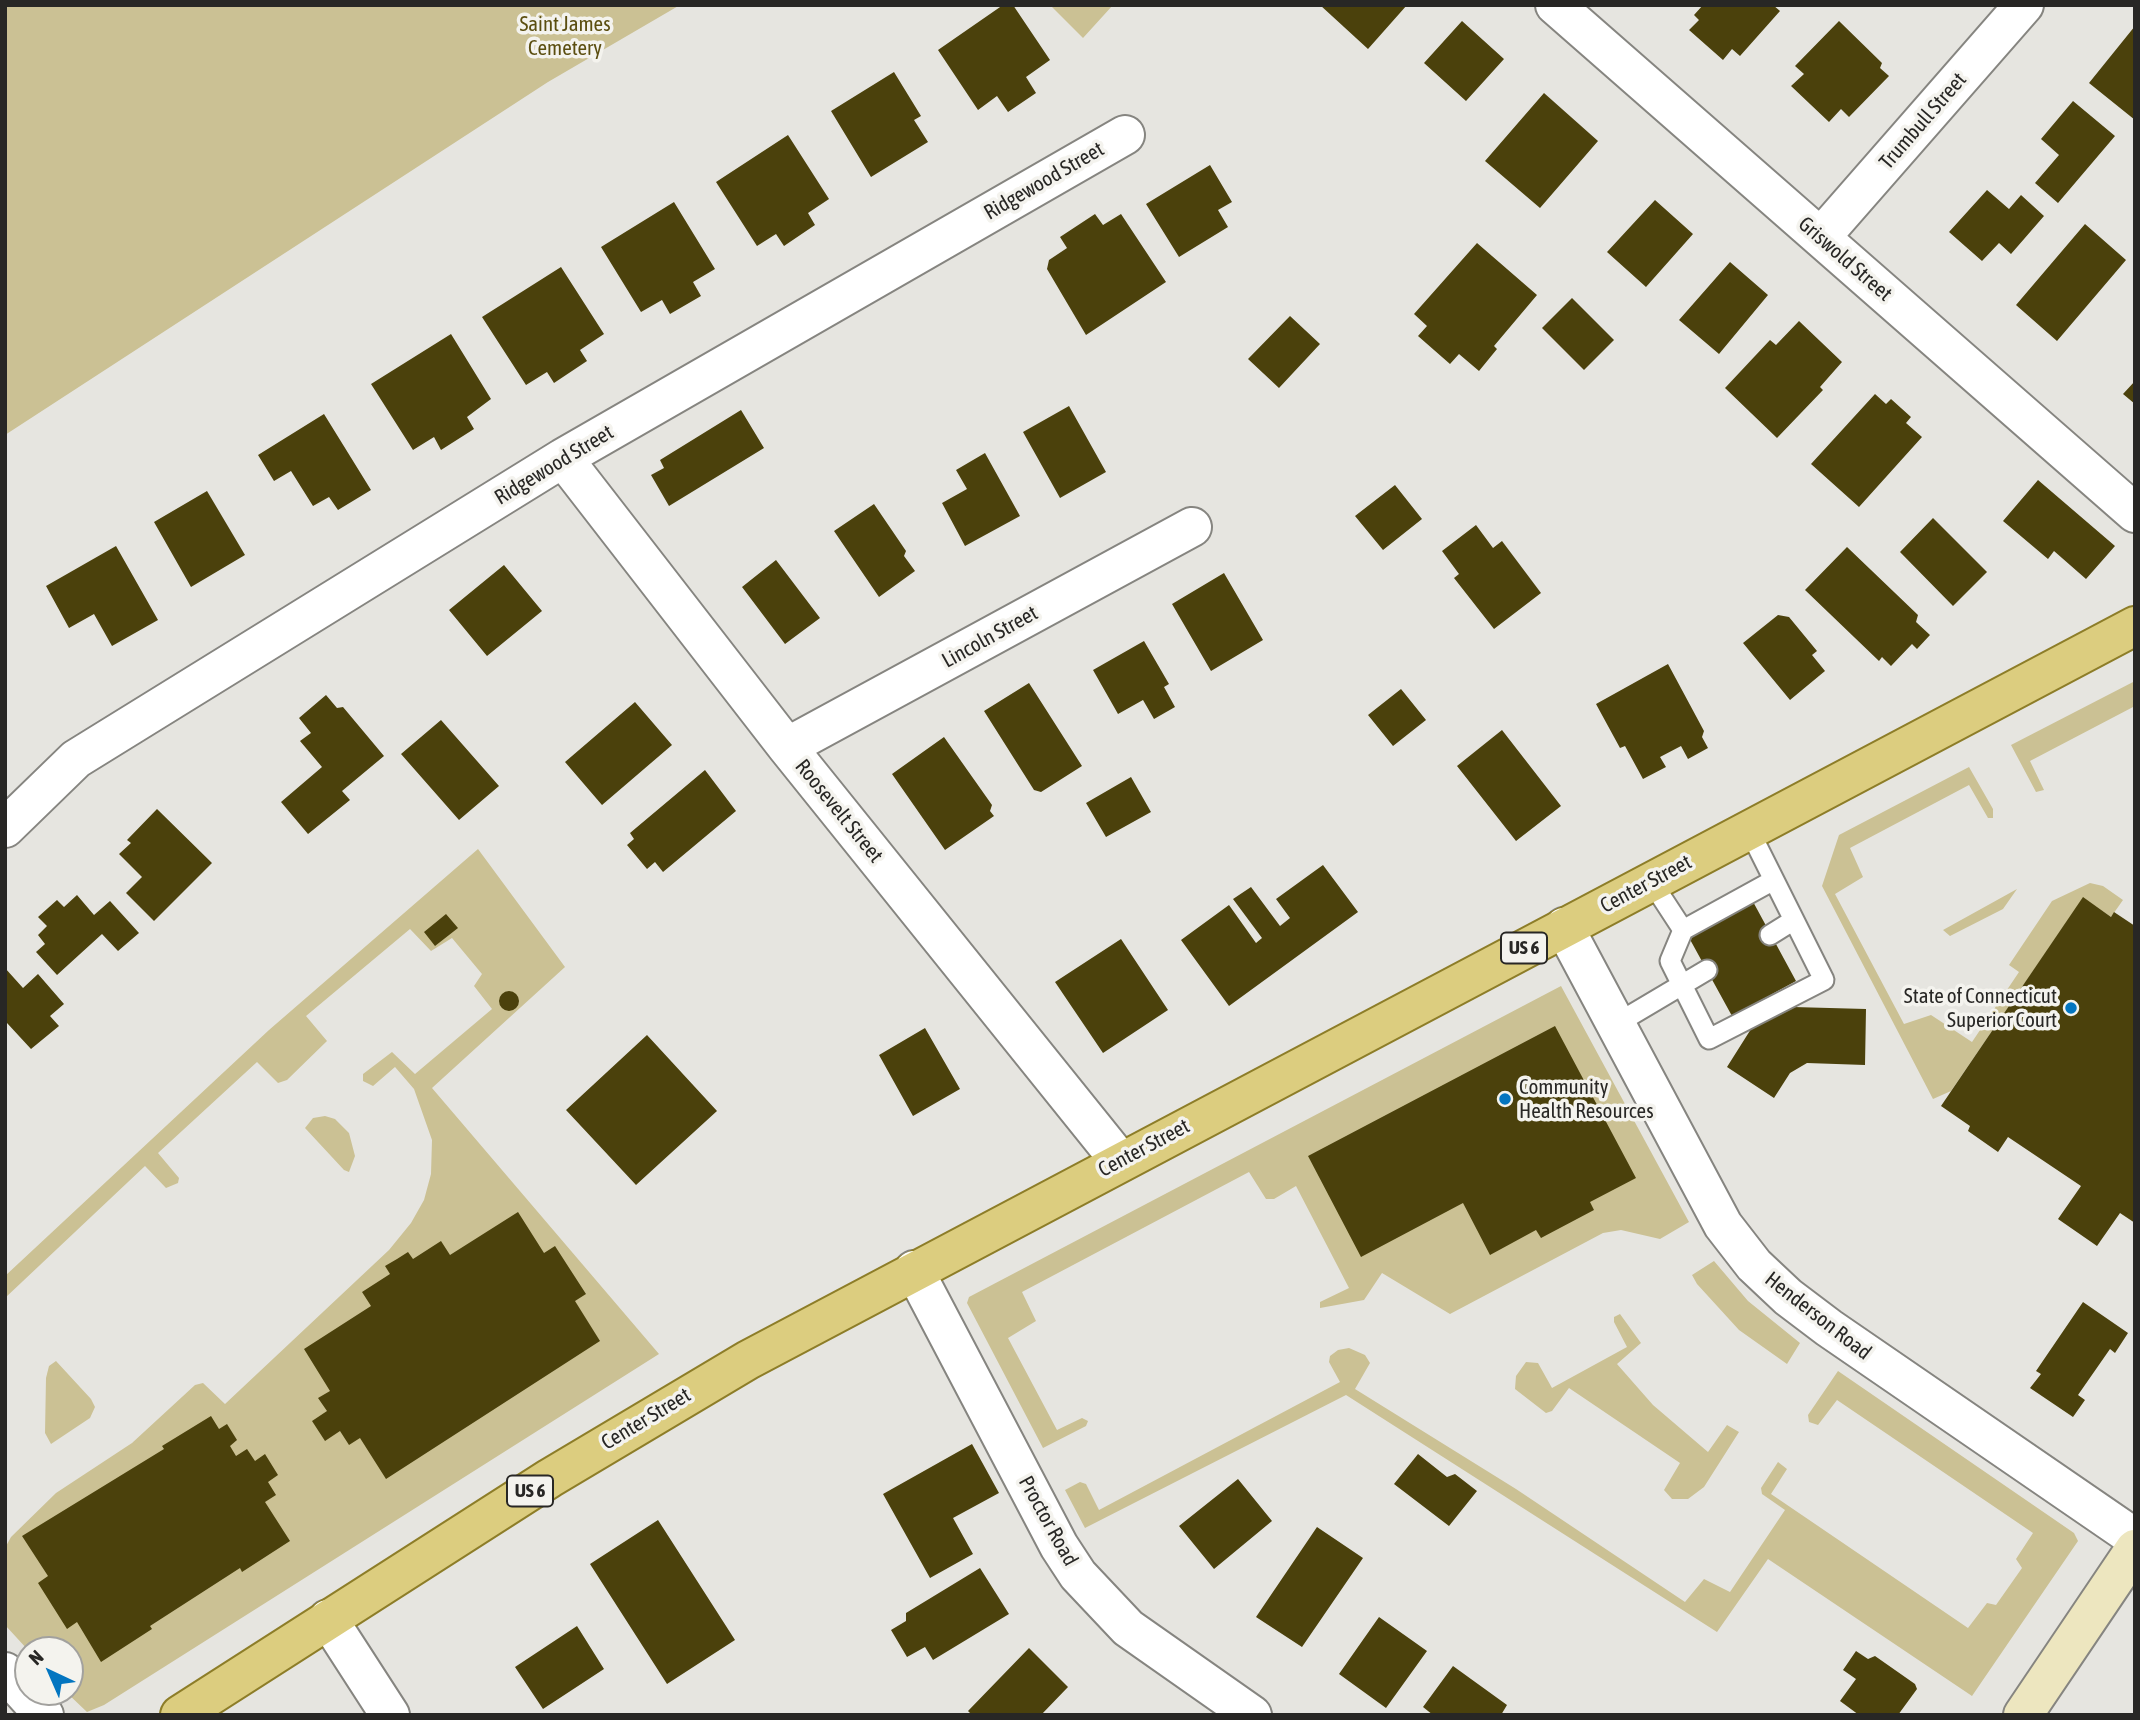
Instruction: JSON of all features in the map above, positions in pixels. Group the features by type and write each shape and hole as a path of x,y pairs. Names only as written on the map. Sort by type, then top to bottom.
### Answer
{"main road":[{"name":"Center Street","path":"180,1715 667,1406 1119,1161 2135,626"},
{"path":"2024,1715 2135,1549"}],"street":[{"name":"Griswold Street","path":"1555,5 2135,513"},
{"name":"Trumbull Street","path":"1821,237 2024,5"},
{"name":"Ridgewood Street","path":"5,828 76,759 563,458 1125,135"},
{"name":"Roosevelt Street","path":"563,458 787,747 1119,1161"},
{"name":"Lincoln Street","path":"787,747 1192,527"},
{"name":"Henderson Road","path":"1564,927 1723,1224 1765,1277 1871,1357 2135,1538"},
{"name":"Proctor Road","path":"914,1270 1059,1546 1089,1589 1128,1628 1251,1715"},
{"path":"328,1619 390,1715"},
{"path":"8,1681 44,1715"}],"lane":[{"path":"1749,830 1774,880 1794,920 1824,980 1709,1039 1670,961 1683,930 1774,880"},
{"path":"1651,881 1683,930"},
{"path":"1770,935 1794,920"},
{"path":"1616,1024 1707,970"}],"green space":[{"name":"Saint James Cemetery","path":"5,5 680,5 548,82 5,435"},
{"path":"1050,5 1113,5 1083,38"},
{"path":"2135,681 2135,706 2030,761 2044,790 2036,792 2011,745"},
{"path":"1969,767 1993,809 1993,818 1988,818 1969,785 1850,848 1863,877 1835,894 1904,1024 1931,1015 1972,1042 2019,972 2009,965 2052,901 2090,883 2103,886 2123,900 2111,917 2083,898 1951,1091 1933,1099 1822,886 1839,835"},
{"path":"478,849 565,967 432,1088 659,1354 104,1705 87,1712 81,1706 84,1706 84,1636 15,1636 5,1625 5,1548 11,1537 56,1493 132,1443 195,1385 203,1383 225,1404 389,1250 411,1223 424,1200 431,1174 432,1140 414,1089 395,1067 373,1086 363,1081 363,1074 392,1052 415,1074 492,1009 474,986 482,974 452,938 431,951 410,929 306,1016 327,1041 287,1080 278,1083 257,1062 158,1153 179,1178 178,1183 166,1188 145,1166 5,1298 5,1276 269,1030"},
{"path":"2017,889 2003,909 1950,936 1943,930"},
{"path":"1561,986 1689,1222 1660,1239 1621,1230 1603,1233 1450,1314 1382,1273 1364,1300 1320,1308 1320,1302 1349,1288 1296,1186 1274,1199 1266,1199 1249,1172 1022,1292 1036,1321 1008,1338 1057,1430 1082,1418 1088,1421 1086,1426 1043,1448 967,1303 969,1297"},
{"path":"325,1116 335,1119 349,1133 355,1156 349,1172 344,1170 305,1128 313,1118"},
{"path":"1714,1261 1748,1301 1800,1343 1787,1364 1739,1330 1697,1284 1692,1275"},
{"path":"1620,1314 1641,1343 1617,1364 1653,1405 1708,1452 1727,1425 1739,1432 1704,1487 1688,1499 1672,1499 1664,1490 1680,1463 1569,1388 1552,1411 1546,1413 1515,1389 1516,1376 1526,1362 1538,1363 1552,1388 1627,1347 1614,1322 1614,1317"},
{"path":"1349,1348 1365,1355 1370,1363 1355,1389 1516,1489 1685,1602 1704,1579 1730,1592 1785,1510 1762,1494 1761,1488 1778,1462 1787,1469 1771,1494 1968,1628 1987,1603 1996,1605 2022,1568 2016,1559 2033,1533 1837,1400 1818,1425 1809,1422 1808,1415 1838,1371 2074,1533 2078,1541 1972,1696 1768,1559 1717,1632 1346,1395 1085,1528 1065,1490 1080,1482 1086,1484 1099,1510 1340,1382 1329,1362 1330,1356 1338,1350"},
{"path":"56,1361 91,1399 95,1407 90,1418 51,1444 45,1433 46,1378 49,1366"}],"building":[{"path":"1003,5 1013,5 1050,60 1026,77 1036,93 1008,112 997,96 978,110 938,50"},
{"path":"1320,5 1407,5 1368,49"},
{"path":"1703,5 1773,5 1780,11 1740,56 1732,49 1723,60 1689,30 1699,20 1694,15"},
{"path":"1462,21 1504,59 1466,101 1424,63"},
{"path":"1839,21 1882,63 1880,68 1889,76 1849,117 1841,109 1829,122 1791,86 1804,74 1795,66"},
{"path":"2135,26 2135,120 2089,83"},
{"path":"894,72 921,116 914,120 928,142 871,177 831,111"},
{"path":"1544,93 1598,141 1540,208 1485,161"},
{"path":"2073,101 2115,136 2058,203 2035,183 2059,155 2041,139"},
{"path":"788,135 829,199 808,213 815,225 784,246 776,234 757,246 716,182"},
{"path":"1210,165 1232,202 1218,210 1228,227 1179,257 1146,204"},
{"path":"1987,190 2009,209 2021,195 2044,216 2011,254 1999,243 1982,261 1949,232"},
{"path":"1655,200 1693,234 1646,287 1607,252"},
{"path":"674,202 715,269 693,282 701,296 670,314 662,300 641,312 601,247"},
{"path":"1095,214 1103,225 1121,214 1166,282 1086,335 1047,269 1049,260 1067,248 1060,237"},
{"path":"2085,224 2126,260 2057,341 2016,305"},
{"path":"1477,243 1537,295 1494,346 1497,349 1479,371 1459,354 1450,364 1418,336 1427,326 1414,314"},
{"path":"1730,262 1768,295 1719,354 1679,320"},
{"path":"561,267 604,334 580,350 587,361 554,383 547,372 526,385 482,317"},
{"path":"1572,298 1614,340 1584,370 1542,328"},
{"path":"1290,316 1320,344 1279,388 1248,359"},
{"path":"1799,321 1842,362 1820,387 1823,390 1777,438 1725,388 1770,340 1776,345"},
{"path":"451,334 491,399 467,417 474,429 441,450 434,437 413,450 371,384"},
{"path":"2135,381 2135,404 2123,394"},
{"path":"1875,394 1886,404 1891,399 1911,417 1906,423 1922,437 1859,507 1811,464"},
{"path":"1069,406 1106,472 1060,498 1023,432"},
{"path":"741,410 764,448 669,506 651,475 664,468 660,460"},
{"path":"324,414 371,490 338,510 329,497 313,506 291,471 274,481 258,455"},
{"path":"985,453 1020,516 965,546 942,503 967,489 956,470"},
{"path":"2038,480 2115,546 2086,579 2054,551 2048,559 2003,521"},
{"path":"1395,485 1422,519 1383,550 1355,516"},
{"path":"207,491 245,555 191,587 154,522"},
{"path":"874,504 906,551 904,556 915,571 879,597 834,531"},
{"path":"1933,518 1987,572 1953,606 1900,552"},
{"path":"1476,525 1493,548 1502,541 1541,593 1494,629 1454,578 1459,574 1442,551"},
{"path":"116,546 158,620 112,646 94,614 69,628 46,586"},
{"path":"1847,547 1918,615 1916,622 1930,635 1917,649 1912,644 1891,666 1882,657 1879,661 1805,590"},
{"path":"776,560 820,618 785,644 742,587"},
{"path":"504,565 542,611 487,656 449,610"},
{"path":"1224,573 1263,640 1211,671 1172,604"},
{"path":"1778,615 1789,617 1817,651 1812,655 1825,671 1790,700 1743,643"},
{"path":"1144,641 1169,684 1164,687 1175,707 1154,719 1143,700 1118,714 1093,670"},
{"path":"1668,664 1704,731 1702,737 1708,748 1688,759 1681,746 1660,757 1666,767 1643,779 1625,746 1620,748 1596,704"},
{"path":"1029,683 1082,766 1041,792 1034,790 984,711"},
{"path":"1401,689 1426,720 1393,746 1368,715"},
{"path":"326,695 337,708 343,707 384,756 342,791 350,800 308,834 281,802 322,767 300,741 311,733 299,718"},
{"path":"635,702 672,745 602,805 565,762"},
{"path":"441,720 499,786 459,820 401,754"},
{"path":"1502,730 1561,806 1516,841 1457,766"},
{"path":"944,737 992,805 990,811 994,816 945,850 892,774"},
{"path":"705,770 736,811 663,872 655,862 647,869 627,845 634,839 630,833"},
{"path":"1131,777 1151,812 1106,837 1086,803"},
{"path":"157,809 212,863 154,921 126,893 142,877 119,854 131,843 127,840"},
{"path":"1323,865 1358,912 1229,1006 1181,940 1229,905 1256,943 1262,938 1233,899 1251,887 1280,926 1290,918 1276,899"},
{"path":"77,895 94,915 110,901 139,933 118,951 102,934 57,975 36,952 45,944 38,935 47,926 38,917 57,900 64,907"},
{"name":"State of Connecticut Superior Court","path":"2083,897 2111,917 2114,912 2135,926 2135,1223 2120,1213 2097,1246 2058,1219 2081,1186 2008,1137 1998,1152 1968,1131 1970,1126 1941,1106"},
{"path":"1751,898 1796,981 1732,1016 1687,934"},
{"path":"446,914 458,928 435,946 424,932"},
{"path":"1121,939 1168,1010 1103,1053 1055,982"},
{"path":"5,968 23,988 38,974 64,1004 50,1016 59,1026 31,1049 7,1023 5,1024"},
{"path":"509,991 516,994 519,1001 516,1008 509,1011 502,1008 499,1001 502,994"},
{"path":"1793,1007 1866,1009 1865,1065 1807,1063 1790,1073 1774,1098 1727,1067 1751,1029"},
{"name":"Community Health Resources","path":"1555,1026 1636,1178 1590,1202 1594,1210 1541,1238 1536,1230 1490,1255 1463,1203 1361,1257 1308,1156"},
{"path":"925,1028 960,1089 913,1116 879,1055"},
{"path":"647,1035 717,1111 636,1185 566,1110"},
{"path":"518,1212 544,1253 555,1246 586,1294 575,1301 600,1341 386,1479 360,1438 349,1445 340,1431 325,1441 312,1421 327,1411 318,1398 330,1391 304,1349 371,1306 362,1292 390,1274 385,1266 408,1252 413,1259 441,1241 450,1255"},
{"path":"2083,1302 2128,1333 2115,1353 2110,1349 2078,1395 2085,1400 2073,1417 2030,1388 2041,1374 2036,1371"},
{"path":"211,1416 219,1429 227,1424 237,1440 230,1446 236,1456 247,1449 255,1461 265,1454 278,1475 268,1482 276,1495 265,1502 290,1541 242,1572 240,1568 150,1626 152,1629 101,1662 77,1622 67,1629 38,1583 48,1576 22,1536 164,1449 162,1446"},
{"path":"972,1444 999,1493 953,1518 973,1554 930,1578 883,1494"},
{"path":"1418,1454 1447,1477 1455,1474 1477,1491 1449,1526 1394,1484"},
{"path":"1238,1479 1272,1521 1214,1569 1179,1526"},
{"path":"658,1520 735,1640 667,1684 590,1564"},
{"path":"1317,1527 1363,1558 1302,1647 1256,1617"},
{"path":"980,1568 1009,1614 933,1660 925,1647 907,1657 891,1630 906,1621 906,1613"},
{"path":"1379,1617 1427,1651 1386,1708 1339,1674"},
{"path":"577,1626 604,1669 543,1709 515,1667"},
{"path":"1029,1648 1068,1687 1041,1715 972,1715 968,1711"},
{"path":"1856,1651 1868,1659 1875,1656 1915,1684 1917,1689 1898,1715 1859,1715 1840,1701 1856,1679 1843,1670"},
{"path":"1453,1666 1507,1705 1501,1715 1433,1715 1423,1707"}],"place":[{"name":"State of Connecticut Superior Court","path":"2071,1008"},
{"name":"Community Health Resources","path":"1505,1099"}]}
